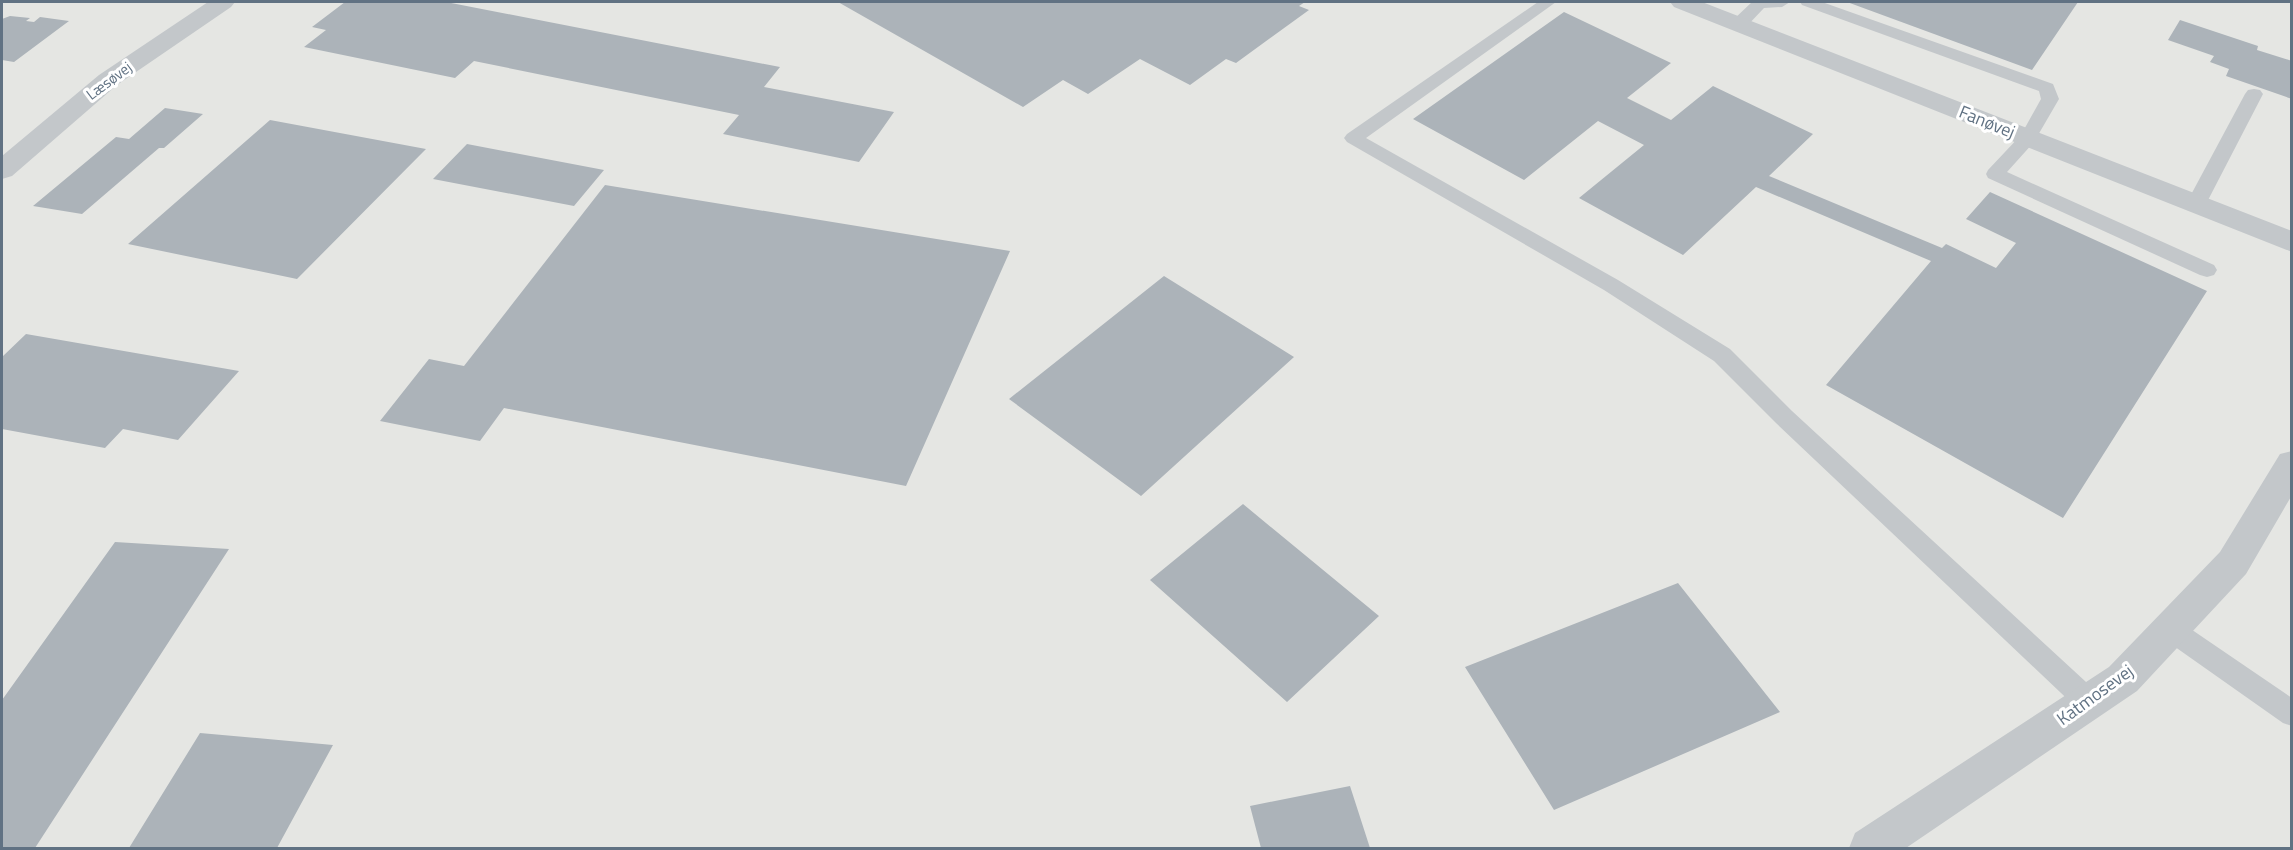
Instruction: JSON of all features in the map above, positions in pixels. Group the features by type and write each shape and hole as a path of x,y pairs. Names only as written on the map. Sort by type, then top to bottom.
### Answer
{"street":[{"name":"Læsøvej","path":"2,170 108,80 223,2"},
{"name":"Fanøvej","path":"1682,2 2292,242"},
{"name":"Katmosevej","path":"1870,849 2123,679 2233,563 2292,464"}],"lane":[{"path":"1548,2 1353,138 1611,285 1722,355 1784,417 2089,702"},
{"path":"1739,24 1759,4 1782,2"},
{"path":"1808,2 2047,88 2050,99 2028,138 1995,174 2207,270"},
{"path":"2196,204 2254,93"},
{"path":"2170,629 2292,714"}],"shaded area":[{"path":"2,2 2291,2 2291,848 2,848"}],"building":[{"path":"345,2 446,2 780,67 764,87 894,112 859,162 723,134 739,115 474,61 455,78 304,47 326,30 312,27"},
{"path":"838,2 1305,2 1299,6 1309,10 1236,63 1226,59 1190,85 1140,59 1088,94 1063,80 1023,107"},
{"path":"1847,2 2078,2 2032,70"},
{"path":"1564,12 1671,63 1627,98 1671,120 1713,86 1813,134 1769,176 1942,248 1946,244 1996,268 2016,243 1966,219 1990,192 2207,291 2063,518 1826,385 1931,261 1756,187 1683,255 1579,198 1644,145 1598,121 1524,180 1413,119"},
{"path":"10,16 30,18 26,21 34,22 40,17 69,21 14,62 2,60 2,19"},
{"path":"2180,20 2258,46 2257,50 2292,61 2292,99 2226,76 2229,69 2210,62 2214,56 2168,40"},
{"path":"165,108 203,114 164,148 159,148 82,214 33,206 116,137 129,139"},
{"path":"270,120 426,149 297,279 128,244"},
{"path":"467,144 604,170 574,206 433,179"},
{"path":"605,185 1010,251 906,486 504,408 480,441 380,421 429,359 464,366"},
{"path":"1164,276 1294,357 1141,496 1009,399"},
{"path":"26,334 239,371 178,440 123,429 105,448 2,429 2,357"},
{"path":"1243,504 1379,616 1287,702 1150,580"},
{"path":"115,542 229,549 35,848 2,848 2,700"},
{"path":"1678,583 1780,712 1554,810 1465,667"},
{"path":"200,733 333,745 277,848 129,848"},
{"path":"1350,786 1370,848 1261,848 1250,806"}]}
